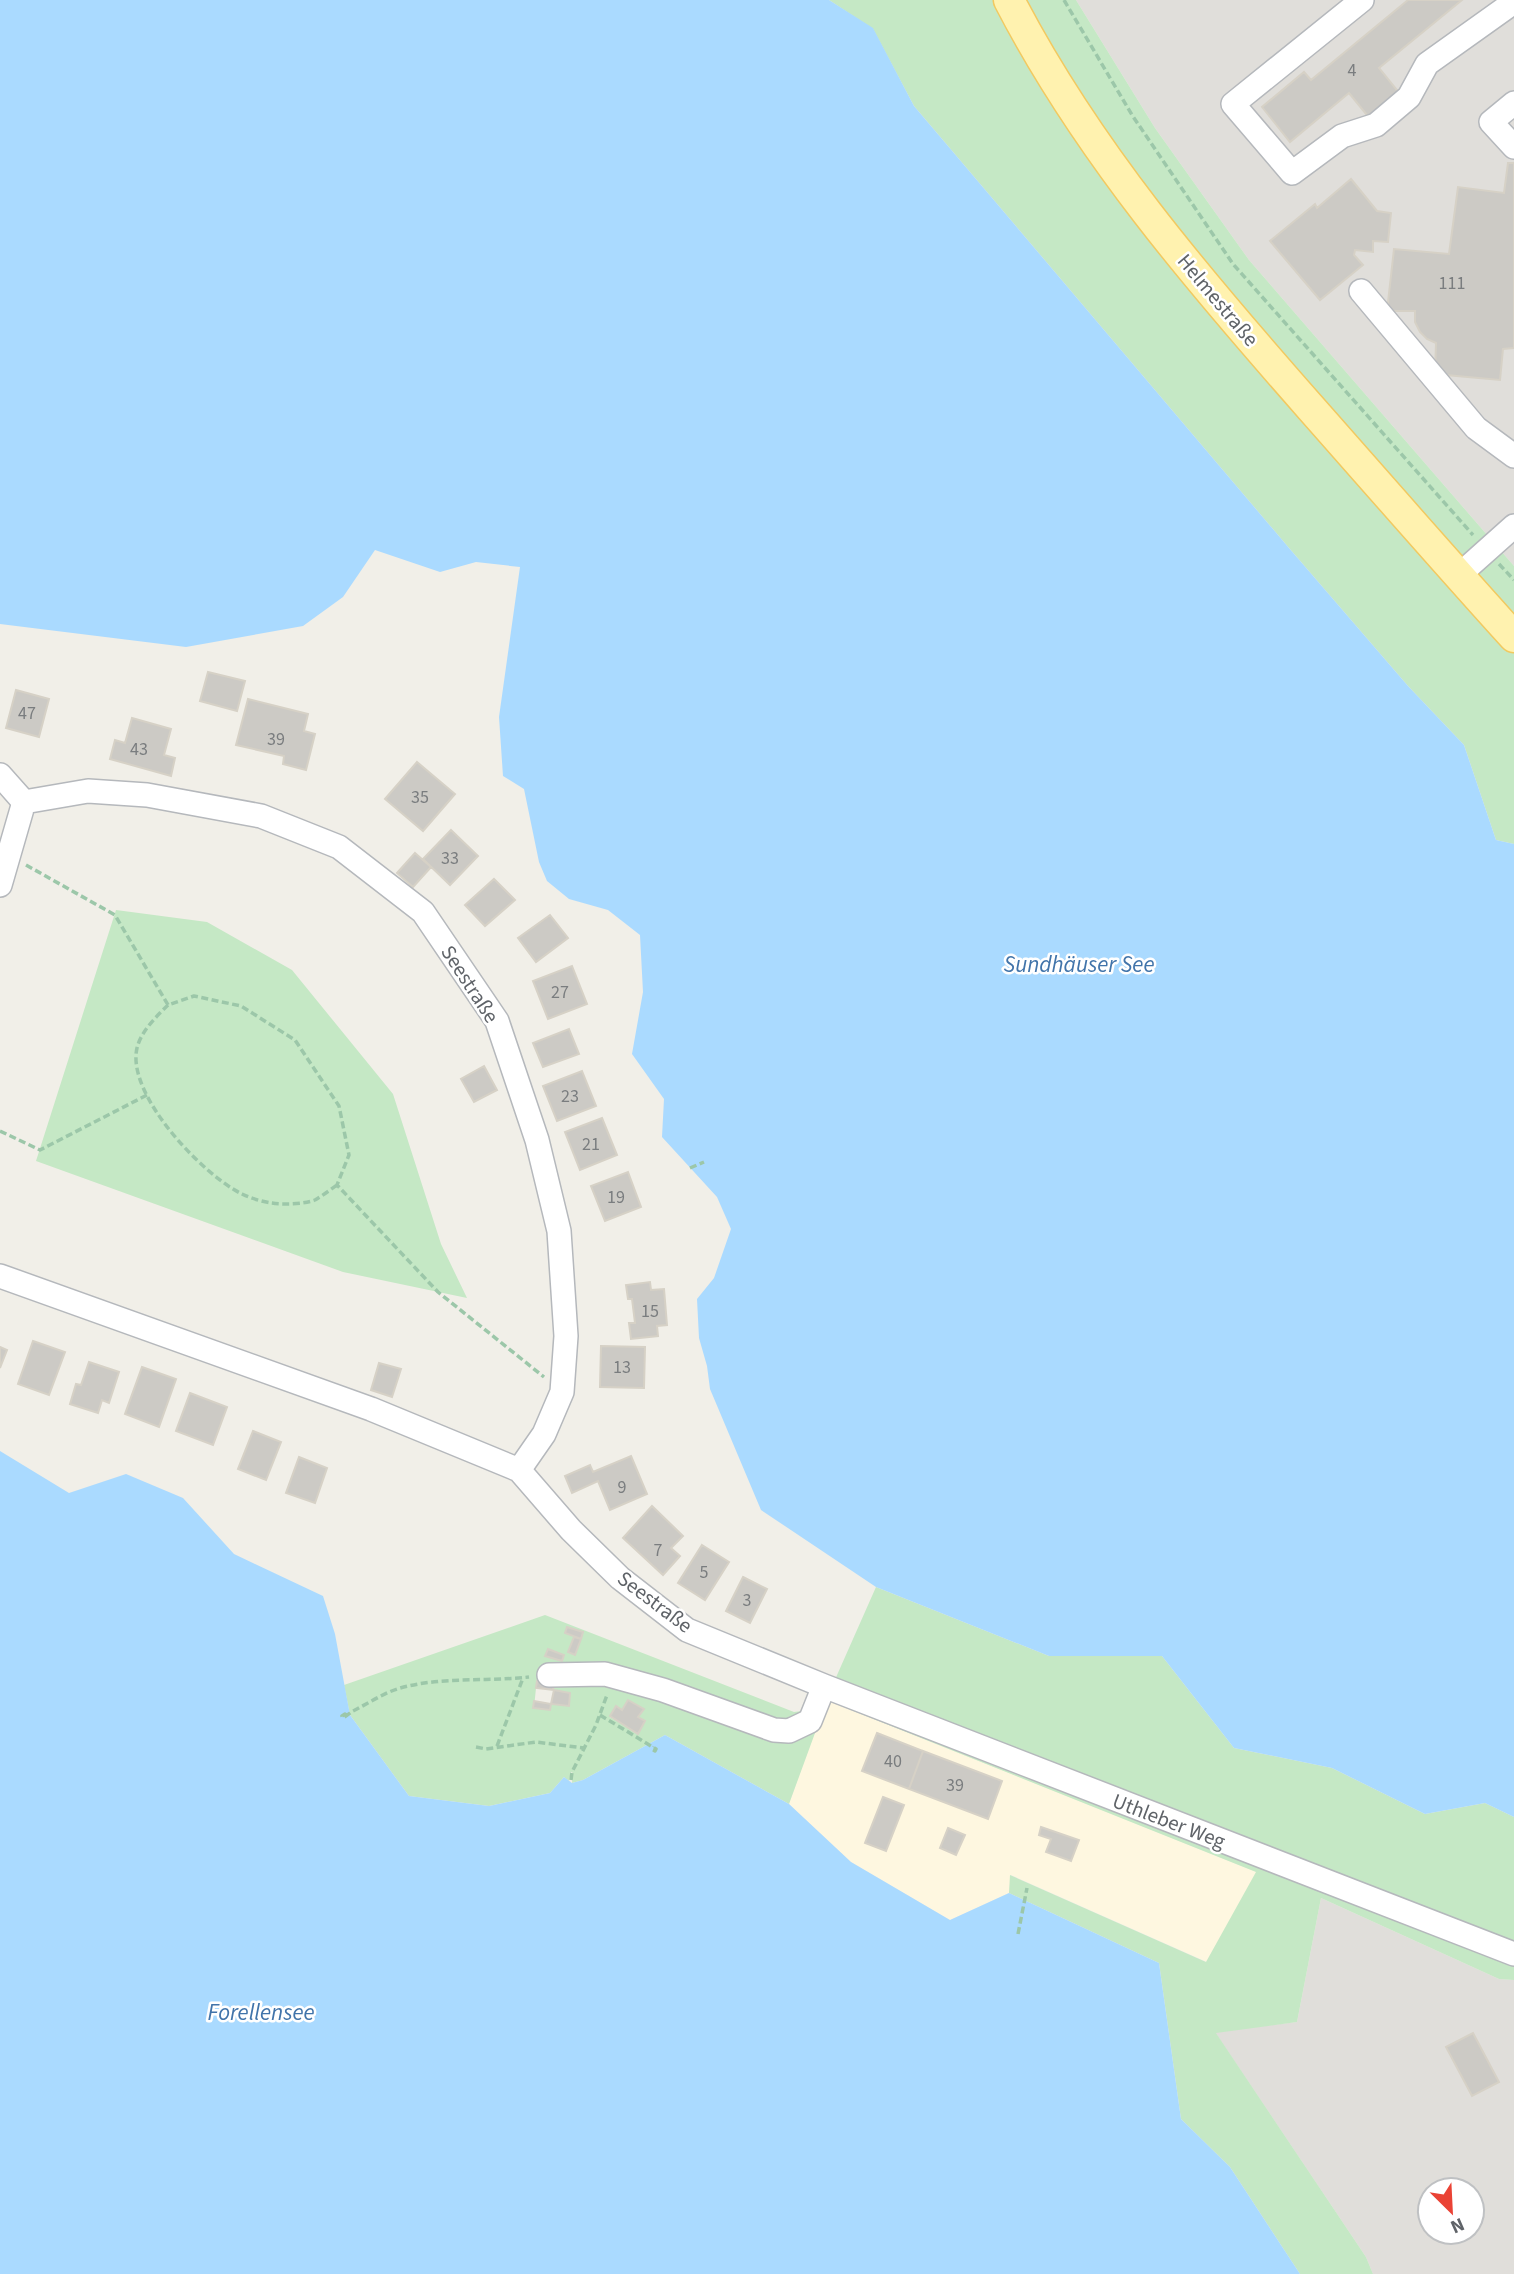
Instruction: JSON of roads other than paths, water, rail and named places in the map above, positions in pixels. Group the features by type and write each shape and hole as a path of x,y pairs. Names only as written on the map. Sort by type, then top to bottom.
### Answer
{"main road":[{"name":"Helmestraße","path":"1009,0 1037,53 1100,150 1193,272 1514,637"}],"street":[{"path":"1362,0 1233,104 1292,173 1342,135 1376,125 1409,97 1427,64 1514,2"},
{"path":"1514,103 1491,122 1514,147"},
{"path":"1361,291 1476,428 1514,456"},
{"path":"1458,576 1514,526"},
{"path":"0,775 24,802 0,885"},
{"name":"Seestraße","path":"24,802 88,791 146,795 261,816 339,847 423,912 497,1021 537,1140 559,1231 566,1336 562,1392 544,1434 519,1470"},
{"name":"Seestraße","path":"0,1276 371,1409 519,1470 571,1530 620,1578 687,1630 824,1686"},
{"path":"549,1675 605,1674 663,1690 764,1727 789,1731 810,1721 824,1686"},
{"name":"Uthleber Weg","path":"824,1686 1514,1954"}],"water":[{"name":"Sundhäuser See","path":"0,0 829,0 873,28 914,106 1289,548 1408,686 1464,745 1496,840 1514,844 1514,1817 1485,1803 1425,1814 1332,1768 1234,1748 1162,1656 1049,1656 876,1587 761,1510 710,1389 699,1338 697,1299 714,1278 731,1229 717,1197 662,1137 664,1099 632,1054 643,992 640,935 608,910 569,899 547,881 539,862 524,789 503,776 499,717 520,567 476,562 440,572 375,550 343,597 303,626 186,647 0,624"},
{"name":"Forellensee","path":"0,1451 69,1493 126,1474 183,1498 234,1554 323,1596 335,1634 350,1715 409,1796 489,1806 550,1793 564,1777 572,1783 583,1780 665,1735 789,1804 851,1862 950,1920 1009,1893 1159,1963 1181,2119 1230,2167 1300,2274 0,2274"}]}
